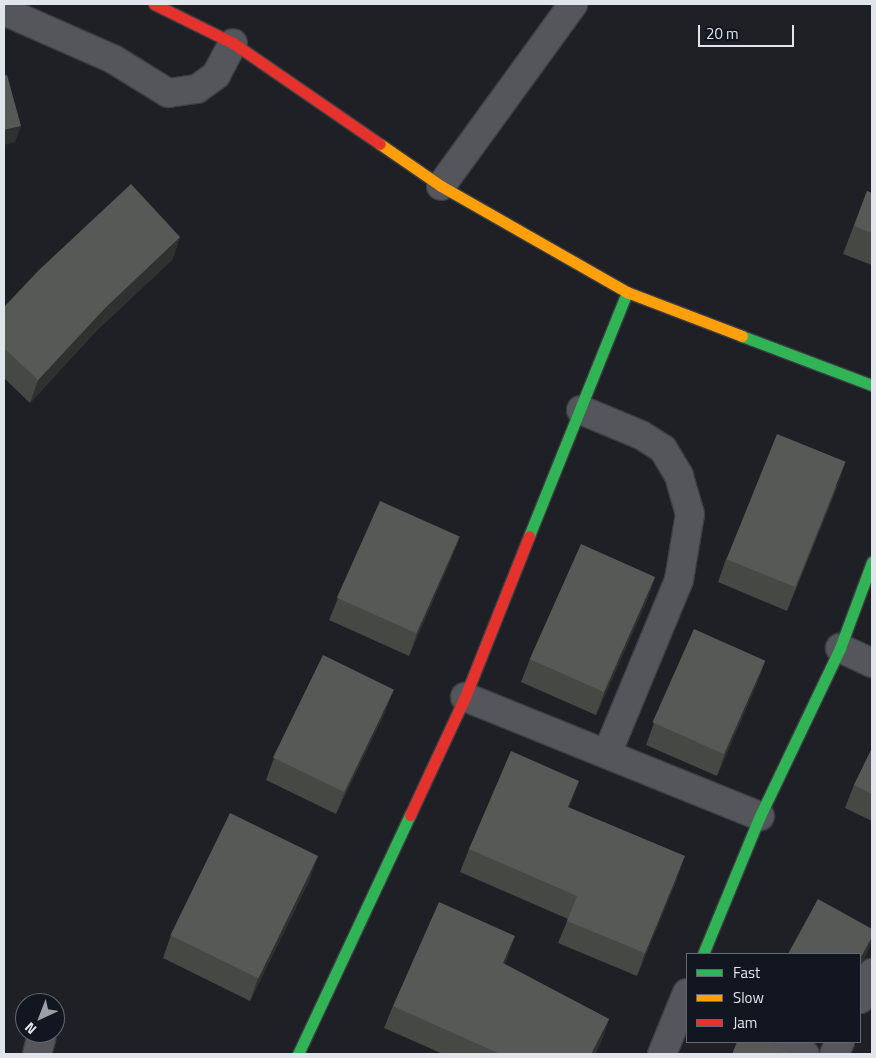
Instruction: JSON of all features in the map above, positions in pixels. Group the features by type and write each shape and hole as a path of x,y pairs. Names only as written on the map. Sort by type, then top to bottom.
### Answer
{"street":[{"path":"441,186 573,4"},
{"path":"159,5 233,43 441,186 543,247 627,292 872,385"},
{"path":"4,11 113,59 168,93 197,89 216,75 233,43"},
{"path":"298,1054 465,697 627,292"},
{"path":"581,410 641,435 663,449 679,476 690,514 679,580 607,754"},
{"path":"703,953 760,816 840,648 872,562"},
{"path":"840,648 872,663"},
{"path":"465,697 760,816"},
{"path":"861,997 872,973"},
{"path":"662,1054 686,1001"},
{"path":"778,1043 805,1054"}],"building":[{"path":"7,75 21,126 4,130 4,76"},
{"path":"131,184 180,237 105,308 38,380 4,348 4,307 39,270"},
{"path":"867,191 872,193 872,233 854,226"},
{"path":"777,434 846,462 795,587 726,559"},
{"path":"380,501 459,536 416,633 337,598"},
{"path":"581,544 655,577 604,692 530,659"},
{"path":"694,629 765,661 724,754 653,722"},
{"path":"323,655 394,690 344,792 273,757"},
{"path":"872,748 872,794 854,785"},
{"path":"511,751 579,781 568,807 685,856 645,953 567,921 577,896 469,849"},
{"path":"230,813 318,856 258,978 170,935"},
{"path":"818,899 872,929 872,937 861,957 861,953 789,953"},
{"path":"439,902 515,936 503,963 609,1019 591,1054 497,1054 393,1006"},
{"path":"737,1043 769,1043 794,1054 732,1054"}],"traffic: fast":[{"path":"529,536 627,292"},
{"path":"742,336 872,385"},
{"path":"703,953 760,816 840,648 872,562"},
{"path":"298,1054 410,815"}],"traffic: slow":[{"path":"380,144 441,186 627,292 742,336"}],"traffic: jam":[{"path":"154,4 233,43 380,144"},
{"path":"410,815 465,697 529,536"}]}
